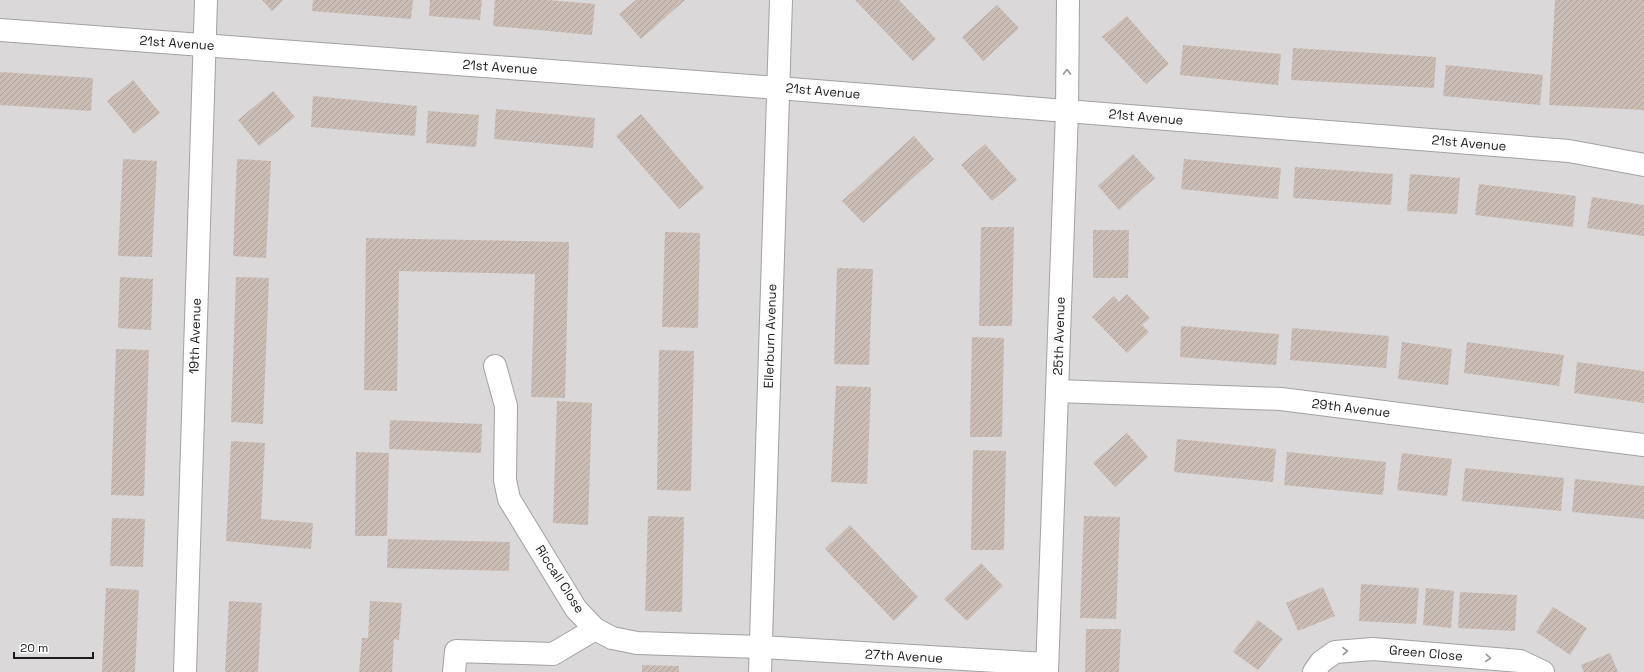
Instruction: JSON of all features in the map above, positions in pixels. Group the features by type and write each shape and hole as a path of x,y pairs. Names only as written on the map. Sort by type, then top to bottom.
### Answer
{"street":[{"name":"19th Avenue","path":"185,672 206,0"},
{"name":"Ellerburn Avenue","path":"760,672 782,0"},
{"name":"25th Avenue","path":"1047,668 1067,110 1068,0"},
{"name":"21st Avenue","path":"0,30 1067,110 1569,151 1644,165"},
{"name":"Riccall Close","path":"495,366 506,406 505,480 509,499 576,609 595,629 612,638 637,642 761,648"},
{"name":"29th Avenue","path":"1057,391 1281,399 1644,445"},
{"path":"454,672 456,651 553,654 595,629"},
{"name":"27th Avenue","path":"761,648 1047,668"},
{"name":"Green Close","path":"1314,672 1321,662 1335,652 1373,649 1520,661 1543,672"}],"shaded area":[{"path":"0,0 1644,0 1644,672 0,672"}],"building":[{"path":"262,0 283,0 272,11"},
{"path":"313,0 413,0 411,19 312,11"},
{"path":"430,0 482,0 480,20 429,16"},
{"path":"495,0 547,0 595,4 592,35 493,26"},
{"path":"636,0 685,0 641,39 619,14"},
{"path":"855,0 899,0 936,39 913,61"},
{"path":"1555,0 1644,0 1644,110 1549,105"},
{"path":"997,5 1019,28 983,61 962,37"},
{"path":"1127,16 1169,64 1146,84 1102,37"},
{"path":"1183,45 1281,54 1278,85 1180,75"},
{"path":"1293,48 1436,57 1434,88 1291,80"},
{"path":"1446,65 1543,75 1540,105 1443,96"},
{"path":"0,72 93,78 91,111 0,105"},
{"path":"133,80 160,113 134,134 107,101"},
{"path":"273,91 295,117 259,146 238,120"},
{"path":"313,96 417,106 415,136 311,127"},
{"path":"496,109 595,118 593,148 494,139"},
{"path":"428,111 479,115 476,147 426,143"},
{"path":"641,114 704,188 679,209 616,136"},
{"path":"914,136 934,159 863,223 842,201"},
{"path":"985,144 1017,180 992,201 961,165"},
{"path":"1133,154 1155,178 1119,210 1098,186"},
{"path":"123,159 157,161 152,257 118,256"},
{"path":"237,159 271,161 266,258 233,256"},
{"path":"1184,159 1281,168 1278,199 1181,189"},
{"path":"1295,167 1393,174 1391,205 1293,198"},
{"path":"1410,174 1460,178 1457,214 1407,211"},
{"path":"1479,184 1576,196 1573,227 1475,215"},
{"path":"1592,197 1644,205 1644,236 1587,228"},
{"path":"981,227 1014,227 1012,326 979,326"},
{"path":"1093,230 1129,230 1128,278 1093,278"},
{"path":"665,232 700,233 698,328 662,327"},
{"path":"366,238 569,242 565,398 531,397 535,274 399,271 397,391 364,390"},
{"path":"837,268 873,269 869,365 834,364"},
{"path":"120,277 153,279 151,330 118,328"},
{"path":"236,277 269,278 263,424 231,422"},
{"path":"1127,294 1150,318 1142,325 1149,332 1127,353 1092,317 1114,296 1119,302"},
{"path":"1181,326 1279,334 1276,365 1180,357"},
{"path":"1292,328 1389,336 1386,368 1290,360"},
{"path":"972,337 1004,338 1002,437 970,437"},
{"path":"1402,342 1452,349 1448,385 1398,379"},
{"path":"1467,342 1564,355 1559,386 1464,373"},
{"path":"116,349 149,350 144,496 111,495"},
{"path":"659,350 694,351 691,491 657,490"},
{"path":"1577,362 1644,371 1644,403 1574,393"},
{"path":"836,386 871,387 867,484 831,482"},
{"path":"557,401 592,403 588,525 553,523"},
{"path":"390,420 482,424 481,453 389,449"},
{"path":"1127,433 1148,457 1115,487 1093,463"},
{"path":"1177,439 1276,449 1273,482 1174,472"},
{"path":"231,441 265,443 261,519 313,523 311,549 226,541"},
{"path":"973,450 1006,451 1004,550 971,550"},
{"path":"356,452 389,453 387,536 355,536"},
{"path":"1287,452 1386,462 1383,495 1284,485"},
{"path":"1402,453 1452,459 1447,496 1397,490"},
{"path":"1465,468 1564,478 1561,511 1462,501"},
{"path":"1575,479 1644,486 1644,519 1572,512"},
{"path":"648,516 684,517 682,612 645,611"},
{"path":"1084,516 1120,517 1116,619 1080,618"},
{"path":"112,518 145,519 143,567 110,566"},
{"path":"850,525 918,597 894,621 825,549"},
{"path":"388,539 510,542 509,571 387,568"},
{"path":"981,563 1003,586 967,621 944,599"},
{"path":"1361,584 1419,588 1416,624 1359,621"},
{"path":"1323,587 1335,616 1298,631 1286,603"},
{"path":"106,588 139,590 135,672 102,672"},
{"path":"1426,588 1454,591 1451,628 1423,625"},
{"path":"1460,592 1517,595 1515,631 1458,628"},
{"path":"229,601 262,603 258,672 225,672"},
{"path":"370,601 402,603 399,640 394,639 392,672 359,672 362,638 368,638"},
{"path":"1553,607 1587,628 1570,655 1536,632"},
{"path":"1258,620 1283,639 1258,670 1233,652"},
{"path":"1086,629 1121,629 1119,672 1085,672"},
{"path":"1610,653 1618,672 1584,672 1581,665"},
{"path":"642,665 679,666 679,672 642,672"}]}
